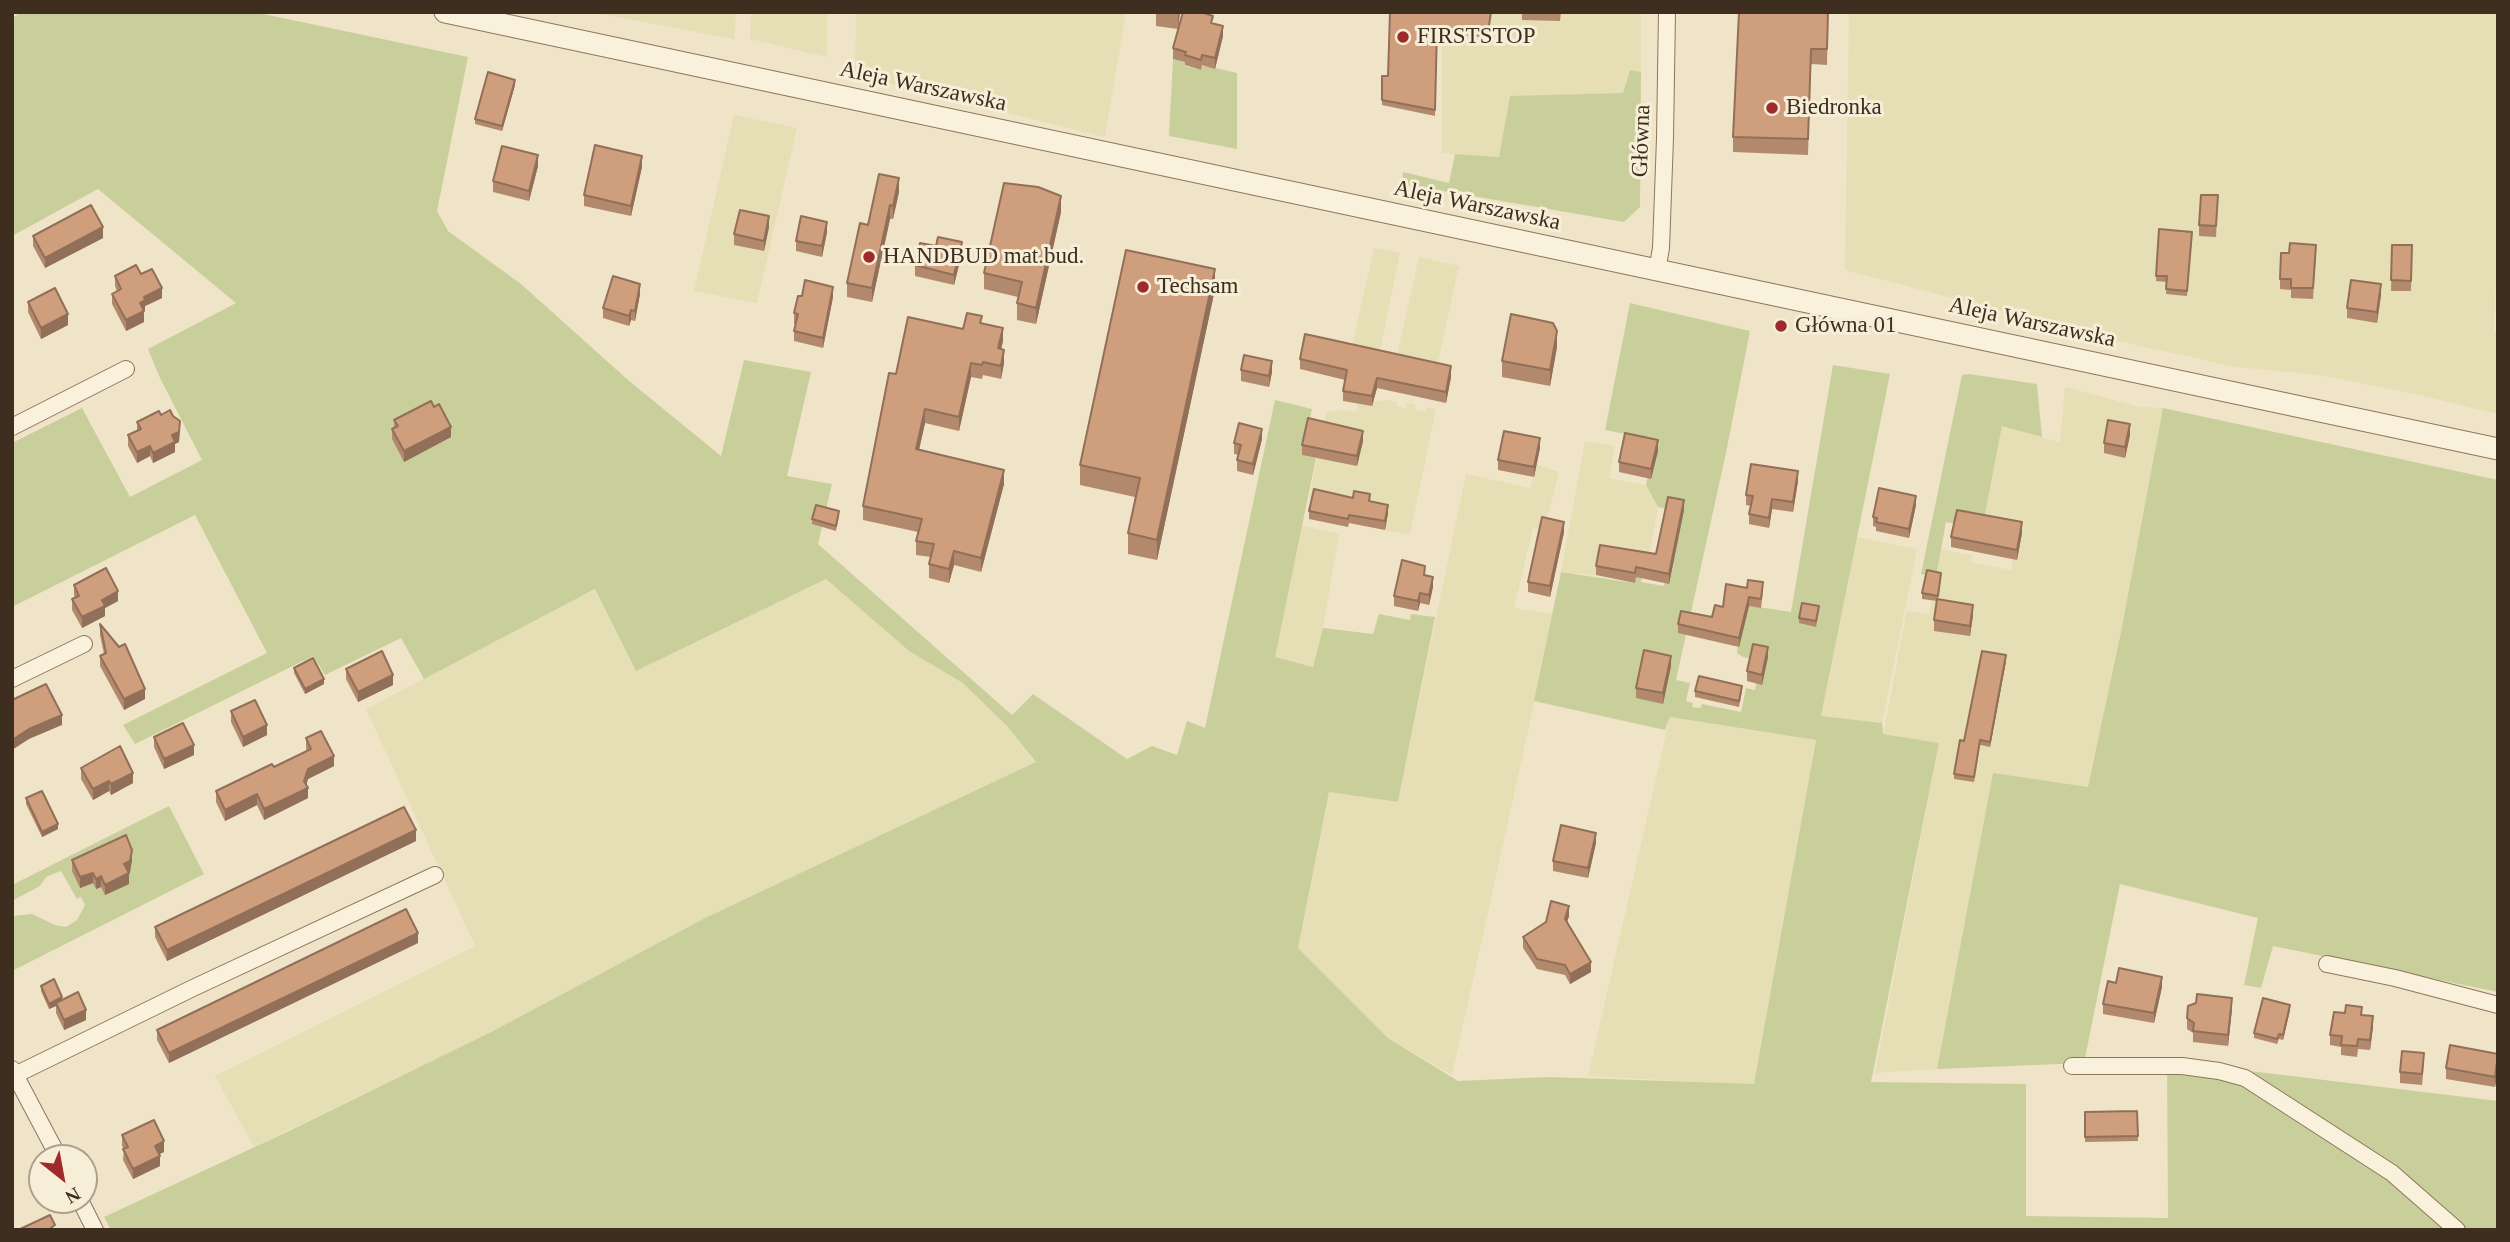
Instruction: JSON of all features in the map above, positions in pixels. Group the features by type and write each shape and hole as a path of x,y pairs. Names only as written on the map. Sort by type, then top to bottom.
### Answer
{"street":[{"name":"Aleja Warszawska","path":"446,12 2498,449"},
{"name":"Główna","path":"1657,271 1661,248 1667,12"},
{"path":"12,427 126,369"},
{"path":"12,679 83,644"},
{"path":"52,1144 14,1072 435,875"},
{"path":"2327,964 2395,978 2498,1005"},
{"path":"2072,1066 2182,1066 2218,1070 2245,1078 2392,1174 2457,1230"},
{"path":"87,1214 95,1230"}],"shaded area":[{"path":"590,12 736,12 734,39"},
{"path":"751,12 827,12 827,57 750,39"},
{"path":"856,12 1126,12 1105,137 855,75"},
{"path":"1464,12 1641,12 1641,72 1630,70 1623,93 1510,97 1499,157 1442,153 1442,36 1462,25"},
{"path":"1849,12 2498,12 2498,217 2494,332 2498,333 2498,414 2319,375 2236,367 2117,341 1845,270"},
{"path":"734,115 797,128 757,303 694,291"},
{"path":"1374,248 1400,253 1379,356 1351,350"},
{"path":"1419,257 1459,266 1437,367 1396,360"},
{"path":"2065,387 2140,407 2163,408 2121,632 2088,788 1993,773 1937,1069 1875,1073 1939,743 1883,734 1907,611 1929,614 1941,549 1972,555 1971,562 2011,570 2018,536 1982,529 2002,426 2060,442","holes":["2006,661 1990,747 1965,743"]},
{"path":"1358,400 1386,400 1397,402 1397,406 1406,408 1407,403 1415,404 1415,410 1425,412 1426,407 1436,409 1410,535 1360,525 1363,511 1309,499 1326,412 1356,412"},
{"path":"1585,441 1615,446 1609,478 1646,485 1658,507 1647,567 1600,555 1596,575 1561,572"},
{"path":"1537,465 1559,472 1544,530 1533,528 1514,608 1554,614 1452,1075 1388,1038 1298,948 1329,792 1398,802 1466,474 1530,488"},
{"path":"1302,526 1339,534 1323,628 1313,667 1274,657"},
{"path":"1857,537 1917,549 1882,723 1821,716"},
{"path":"826,579 909,651 963,682 1006,725 1036,763 705,918 495,1030 254,1147 215,1076 475,946 366,709 596,589 636,671"},
{"path":"1670,717 1816,740 1754,1085 1588,1076"}],"green space":[{"path":"22,12 254,12 468,57 437,211 448,231 521,284 628,380 721,456 744,360 811,372 787,476 832,484 818,544 1012,715 1033,694 1127,759 1152,746 1177,755 1187,721 1205,728 1275,400 1312,409 1302,455 1316,458 1275,657 1313,667 1323,628 1373,634 1379,614 1410,620 1411,614 1435,617 1398,802 1329,792 1298,948 1388,1038 1458,1081 1549,1077 1754,1084 1816,740 1670,717 1665,730 1534,701 1561,572 1634,583 1639,562 1644,567 1641,582 1664,586 1677,511 1658,507 1646,485 1656,440 1605,430 1630,303 1750,331 1676,680 1690,683 1686,701 1693,703 1692,707 1700,708 1702,704 1741,712 1746,688 1755,690 1761,662 1737,653 1745,605 1791,612 1833,365 1890,374 1821,716 1882,723 1883,734 1939,743 1871,1082 2026,1084 2026,1216 2168,1218 2167,1061 2498,1101 2498,1230 111,1230 104,1217 287,1132 495,1030 705,918 1036,762 1006,725 963,683 909,651 826,579 636,671 595,589 424,679 401,638 325,675 313,656 135,744 123,725 267,653 195,515 12,607 12,443 82,408 130,497 202,460 148,349 236,303 98,189 12,236 12,18"},
{"path":"1173,59 1186,62 1185,66 1200,70 1202,65 1237,73 1237,149 1169,136"},
{"path":"1630,70 1641,72 1640,207 1624,222 1402,184 1403,172 1449,183 1455,154 1499,157 1510,96 1623,93"},
{"path":"1962,375 2037,384 2042,437 2002,426 1982,529 1946,522 1936,577 1921,574"},
{"path":"2163,408 2498,480 2498,992 2273,946 2261,988 2244,985 2258,918 2120,884 2084,1063 1937,1069 1993,773 2088,787 2121,632"},
{"path":"169,806 204,874 12,971 12,916 32,914 66,927 77,920 85,905 81,897 77,899 61,871 46,877 40,886 12,901 12,885"}],"building":[{"path":"1183,12 1201,12 1213,16 1211,23 1223,26 1215,58 1202,55 1201,60 1173,48"},
{"path":"1390,12 1491,12 1488,32 1437,27 1435,110 1382,100 1382,76 1388,76"},
{"name":"Biedronka","path":"1739,12 1828,12 1827,49 1811,49 1808,139 1733,137"},
{"path":"488,72 515,80 502,126 475,119"},
{"path":"595,145 642,156 631,206 584,195"},
{"path":"502,146 538,155 529,191 493,181"},
{"path":"879,174 899,178 893,206 890,205 872,288 847,283 860,223 868,225"},
{"path":"1004,183 1038,187 1061,196 1036,308 1017,303 1022,282 984,273"},
{"path":"2201,195 2218,195 2216,226 2199,225"},
{"path":"91,205 103,227 45,258 33,236"},
{"path":"740,210 769,216 764,241 734,234"},
{"path":"801,216 827,222 822,246 796,241"},
{"path":"2159,229 2192,232 2187,291 2166,289 2167,276 2156,276"},
{"path":"938,237 962,242 954,275 915,265 920,243 936,246"},
{"path":"2290,243 2316,245 2313,288 2291,288 2291,279 2280,279 2281,253 2289,253"},
{"path":"2392,245 2412,245 2411,281 2391,280"},
{"path":"1126,250 1215,269 1157,540 1128,533 1140,478 1080,465"},
{"path":"136,265 141,274 152,269 162,288 144,297 145,300 140,303 144,311 126,320 112,294 121,289 115,276"},
{"path":"613,276 640,284 635,311 631,310 629,316 603,308"},
{"path":"805,280 833,287 823,338 794,331 798,314 794,313 798,296 802,296"},
{"path":"2351,280 2381,284 2377,312 2347,308"},
{"path":"55,288 68,314 41,328 28,302"},
{"path":"967,313 982,316 980,323 1003,328 998,348 1004,350 1001,366 983,362 982,365 971,363 959,417 925,409 916,449 1004,470 981,558 954,551 949,569 929,564 934,544 916,541 922,519 863,506 889,373 896,374 908,317 963,329"},
{"path":"1511,314 1553,323 1557,331 1550,370 1502,361"},
{"path":"1305,334 1451,366 1446,392 1377,378 1372,396 1343,391 1347,370 1300,359"},
{"path":"1244,355 1272,361 1269,376 1241,370"},
{"path":"431,401 434,407 439,404 451,427 404,451 392,429 398,426 394,420"},
{"path":"170,410 180,421 179,432 172,435 175,442 153,453 150,446 137,452 128,435 141,429 137,422 159,411 161,415"},
{"path":"1308,418 1363,431 1357,456 1302,445"},
{"path":"2108,420 2130,424 2125,447 2104,443"},
{"path":"1239,423 1262,429 1253,464 1237,460 1241,445 1234,443"},
{"path":"1504,431 1540,438 1534,467 1498,460"},
{"path":"1625,433 1658,440 1651,469 1619,462"},
{"path":"1751,464 1798,471 1793,502 1772,499 1769,518 1749,514 1753,496 1746,495"},
{"path":"1879,488 1916,496 1909,529 1876,522 1877,518 1873,517"},
{"path":"1314,489 1353,498 1354,491 1370,494 1369,501 1388,505 1385,521 1349,515 1348,519 1309,511"},
{"path":"1668,497 1684,500 1669,574 1636,567 1635,573 1596,566 1600,545 1656,554"},
{"path":"816,505 839,511 836,526 812,519"},
{"path":"1957,510 2022,522 2017,550 1951,537"},
{"path":"1542,517 1564,522 1550,586 1528,582"},
{"path":"1402,560 1425,566 1424,575 1433,577 1429,595 1420,593 1418,601 1394,596"},
{"path":"106,568 118,591 102,600 105,606 82,617 72,599 79,596 74,585"},
{"path":"1927,570 1941,573 1938,596 1922,593"},
{"path":"1748,580 1763,582 1761,599 1749,597 1739,638 1678,624 1681,611 1712,617 1715,605 1723,607 1726,584 1747,588"},
{"path":"1937,599 1973,605 1970,626 1934,620"},
{"path":"1802,603 1819,606 1816,621 1799,618"},
{"path":"100,624 119,647 125,644 145,689 124,699 100,656 106,653"},
{"path":"1753,644 1768,647 1762,675 1747,671"},
{"path":"1644,650 1671,656 1663,693 1636,688"},
{"path":"382,651 393,675 358,692 346,669"},
{"path":"1982,651 2006,655 1990,742 1980,740 1974,777 1954,774 1960,740 1964,741"},
{"path":"313,658 324,679 305,689 294,668"},
{"path":"1699,676 1742,686 1739,701 1695,691"},
{"path":"46,684 62,715 29,729 12,740 12,700"},
{"path":"255,700 267,725 243,737 231,711"},
{"path":"183,723 194,745 164,759 154,737"},
{"path":"321,731 334,756 308,769 304,781 308,788 264,809 257,794 225,810 216,791 311,749 306,738"},
{"path":"120,746 133,773 93,789 81,768"},
{"path":"42,791 58,824 42,832 26,798"},
{"path":"404,807 416,830 167,950 155,927"},
{"path":"1561,825 1596,833 1588,868 1553,861"},
{"path":"126,835 132,850 130,861 124,864 129,873 105,885 101,876 96,879 93,873 80,877 72,860"},
{"path":"1551,901 1569,906 1565,919 1591,962 1570,974 1565,965 1537,959 1523,937 1546,922"},
{"path":"406,909 418,933 169,1053 157,1030"},
{"path":"2119,968 2162,977 2154,1013 2103,1004 2108,981 2116,983"},
{"path":"54,979 62,997 49,1004 41,986"},
{"path":"78,992 86,1010 64,1020 56,1003"},
{"path":"2197,994 2232,998 2228,1035 2193,1031 2194,1023 2187,1018 2188,1006 2196,1003"},
{"path":"2263,998 2290,1005 2283,1035 2279,1034 2277,1039 2254,1033"},
{"path":"2346,1005 2362,1007 2361,1015 2373,1016 2370,1040 2358,1039 2357,1046 2341,1045 2342,1036 2330,1035 2334,1012 2345,1013"},
{"path":"2450,1045 2498,1054 2495,1077 2446,1068"},
{"path":"2402,1051 2424,1053 2422,1074 2400,1072"},
{"path":"2137,1111 2138,1136 2085,1137 2085,1112"},
{"path":"154,1120 164,1141 155,1146 160,1156 133,1169 123,1149 128,1147 122,1135"},
{"path":"50,1215 55,1225 48,1230 18,1230"}],"place":[{"name":"FIRSTSTOP","path":"1403,37"},
{"name":"Biedronka","path":"1772,108"},
{"name":"HANDBUD mat.bud.","path":"869,257"},
{"name":"Techsam","path":"1143,287"},
{"name":"Główna 01","path":"1781,326"}]}
